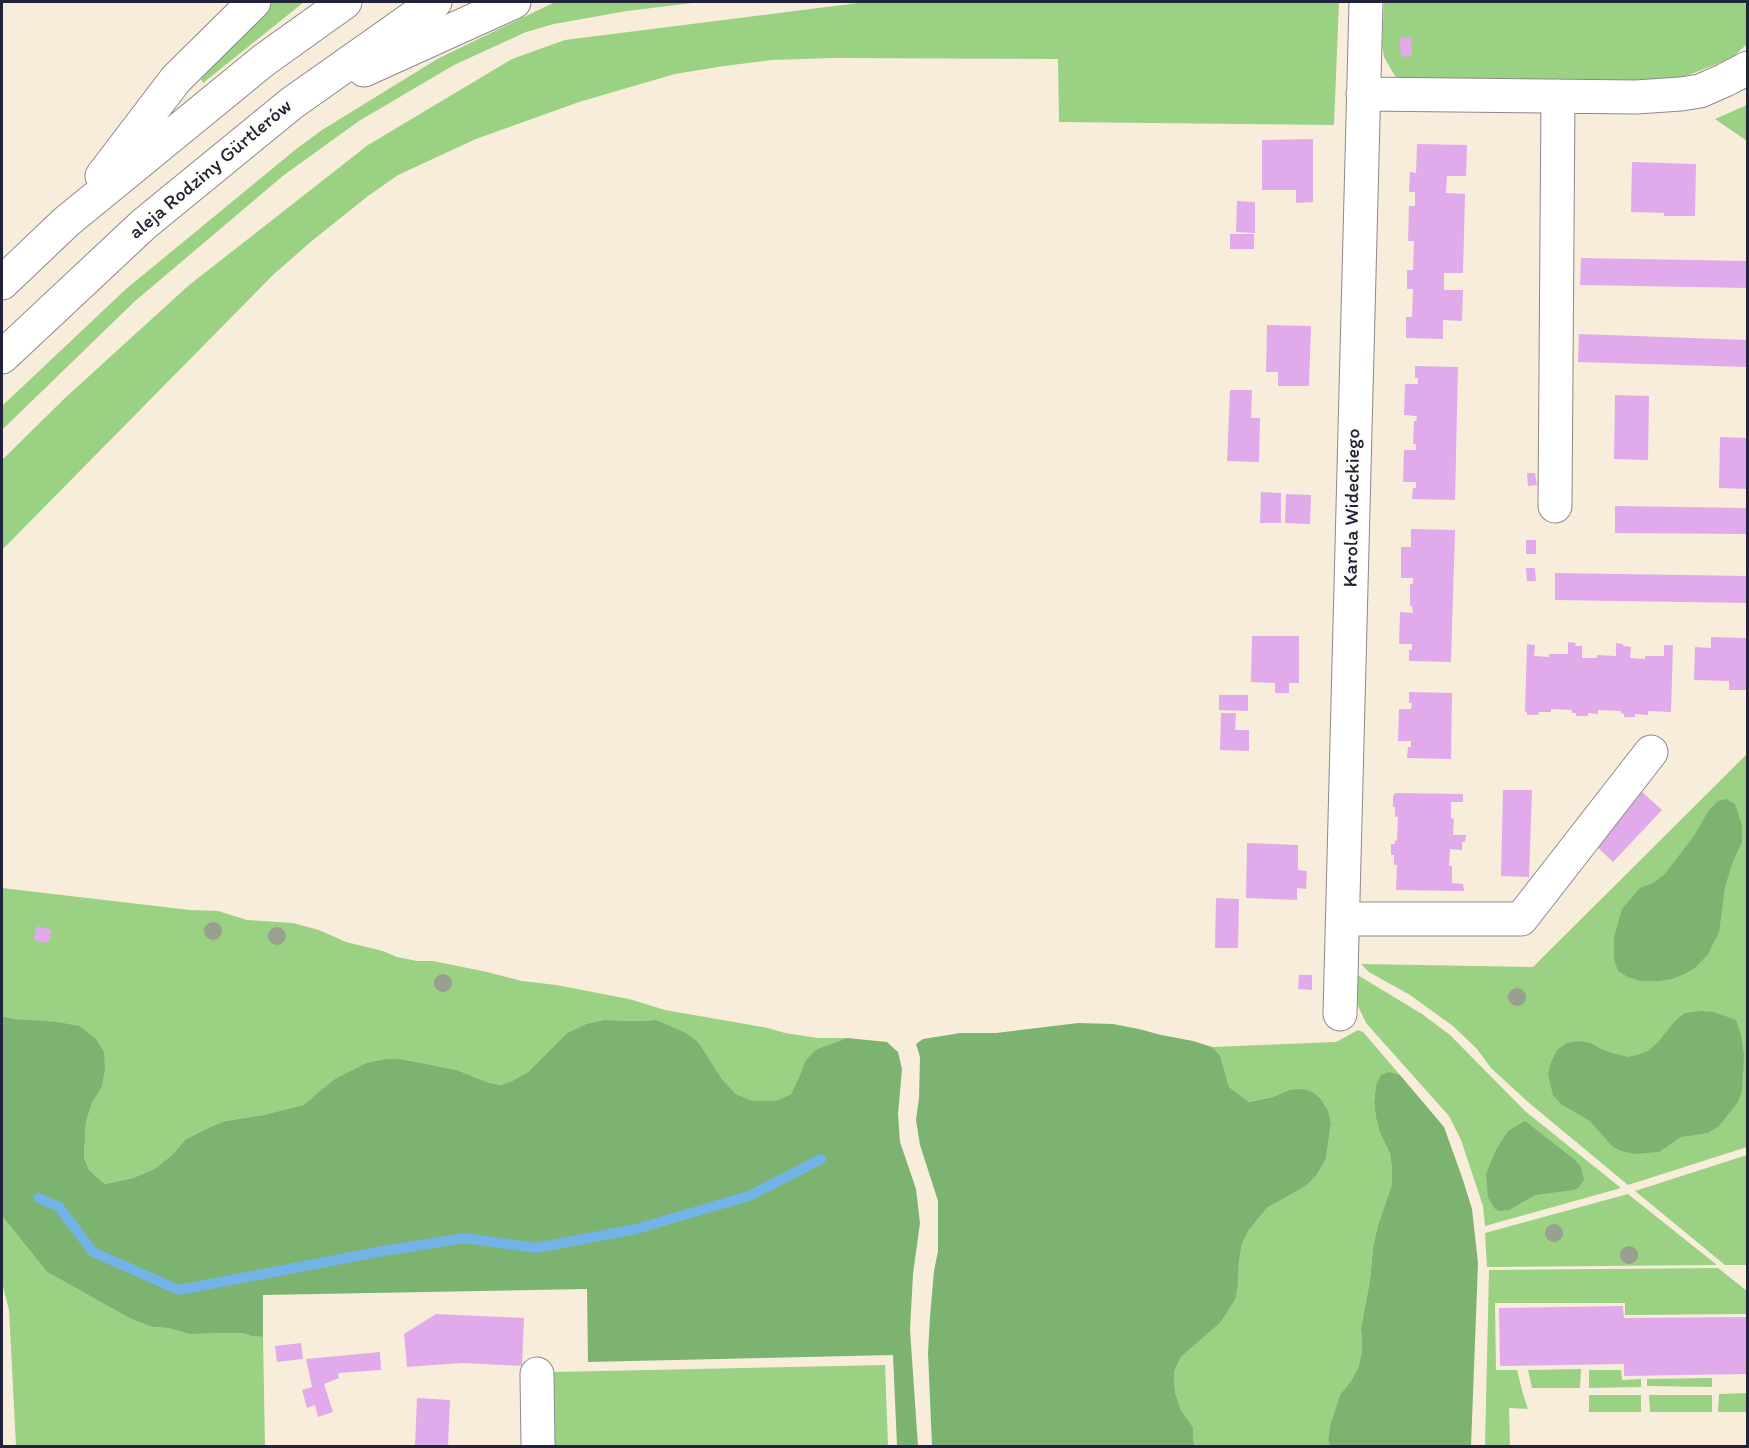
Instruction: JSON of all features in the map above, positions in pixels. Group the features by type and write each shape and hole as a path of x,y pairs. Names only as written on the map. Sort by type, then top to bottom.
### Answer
{"street":[{"path":"66,222 177,79 254,2"},
{"path":"2,283 66,222 264,60 345,2"},
{"name":"aleja Rodziny Gürtlerów","path":"2,357 144,224 292,103 435,2"},
{"path":"292,103 514,2"},
{"name":"Karola Wideckiego","path":"1340,1014 1366,2"},
{"path":"1363,94 1636,98 1700,91 1748,68"},
{"path":"1556,506 1558,96"},
{"path":"1343,919 1521,919 1651,752"},
{"path":"537,1374 538,1446"}],"green space":[{"path":"271,2 304,2 203,83 201,79"},
{"path":"555,2 701,2 627,11 554,24 526,32 454,65 359,121 284,175 134,302 2,430 2,406 126,289 295,150 322,130 439,58"},
{"path":"866,2 1339,2 1334,125 1059,122 1058,59 772,60 675,74 579,102 476,139 398,175 368,196 274,274 2,550 2,460 65,398 188,286 368,145 512,59 565,40"},
{"path":"1384,2 1744,2 1747,5 1747,44 1732,58 1686,76 1660,82 1405,81 1395,76 1384,57 1382,45"},
{"path":"1747,105 1747,141 1715,119"},
{"path":"1747,754 1747,1147 1628,1185 1528,1102 1491,1068 1477,1049 1453,1026 1410,995 1369,972 1361,964 1533,967"},
{"path":"1726,799 1735,804 1742,825 1742,842 1725,887 1719,932 1708,954 1696,967 1672,979 1641,981 1628,977 1618,971 1614,959 1614,937 1622,909 1640,888 1664,875 1694,836 1709,810 1718,801"},
{"path":"2,888 190,910 218,911 247,920 293,923 397,957 433,961 522,981 629,999 665,1010 785,1033 818,1038 847,1038 817,1049 791,1094 775,1101 753,1101 736,1094 722,1079 699,1043 656,1020 603,1020 586,1024 567,1033 528,1072 500,1085 457,1070 401,1059 333,1080 305,1105 225,1121 210,1127 186,1139 156,1168 133,1178 105,1184 89,1170 84,1157 86,1121 93,1101 102,1087 105,1071 31,1021 2,1016"},
{"path":"1356,974 1422,1014 1450,1035 1525,1111 1621,1188 1485,1226 1483,1206 1461,1140 1449,1116 1366,1023 1358,1006"},
{"path":"1714,1012 1736,1020 1744,1055 1742,1091 1738,1102 1719,1126 1708,1133 1681,1137 1659,1152 1634,1154 1621,1151 1613,1147 1590,1121 1561,1104 1553,1095 1548,1075 1551,1062 1557,1050 1567,1043 1579,1041 1591,1043 1616,1054 1628,1057 1637,1055 1648,1051 1685,1013"},
{"path":"2,1016 79,1026 95,1038 104,1052 105,1071 102,1087 93,1101 86,1121 84,1157 89,1170 105,1184 133,1178 156,1168 186,1139 210,1127 225,1121 304,1105 333,1080 367,1063 387,1059 401,1059 457,1070 500,1085 528,1072 567,1033 586,1024 603,1020 656,1020 686,1033 699,1043 722,1079 736,1094 753,1101 775,1101 791,1094 806,1060 817,1049 847,1038 887,1042 898,1052 902,1069 898,1114 900,1142 916,1189 920,1223 913,1274 910,1330 918,1446 897,1446 893,1355 588,1362 587,1289 263,1295 263,1337 242,1333 189,1334 168,1328 152,1327 131,1319 47,1272 2,1216"},
{"path":"1078,1023 1113,1024 1212,1047 1220,1055 1229,1087 1249,1102 1273,1097 1289,1090 1303,1089 1313,1092 1328,1110 1331,1123 1326,1159 1316,1176 1306,1186 1267,1208 1249,1230 1242,1244 1236,1298 1220,1323 1181,1357 1174,1372 1175,1392 1181,1410 1193,1427 1194,1446 932,1446 928,1353 934,1271 938,1251 938,1201 920,1145 916,1120 920,1057 916,1044 923,1039 960,1033 996,1033"},
{"path":"1358,1030 1363,1032 1400,1075 1389,1073 1376,1085 1374,1102 1376,1118 1390,1154 1392,1184 1373,1247 1370,1280 1361,1328 1362,1351 1358,1368 1340,1396 1330,1425 1328,1440 1330,1446 1194,1446 1193,1427 1181,1410 1175,1392 1174,1372 1181,1357 1220,1323 1236,1298 1242,1244 1249,1230 1267,1208 1306,1186 1316,1176 1326,1159 1331,1123 1328,1110 1313,1092 1289,1090 1273,1097 1249,1102 1229,1087 1220,1055 1212,1047 1336,1042"},
{"path":"1389,1072 1400,1075 1444,1127 1472,1209 1478,1263 1471,1446 1330,1446 1328,1440 1330,1425 1340,1395 1358,1368 1362,1351 1361,1328 1370,1280 1373,1247 1392,1184 1390,1154 1380,1133 1374,1102 1376,1085 1381,1075"},
{"path":"1525,1121 1575,1160 1581,1167 1584,1180 1574,1190 1535,1195 1509,1210 1499,1211 1494,1208 1488,1197 1486,1174 1496,1150 1508,1131"},
{"path":"1747,1155 1747,1265 1725,1265 1635,1191"},
{"path":"1628,1194 1717,1265 1487,1267 1485,1233"},
{"path":"2,1216 47,1272 131,1319 152,1327 168,1328 189,1334 242,1333 263,1337 265,1446 16,1446 9,1310 2,1283"},
{"path":"1718,1268 1747,1291 1747,1314 1625,1315 1625,1303 1495,1303 1496,1370 1517,1370 1528,1409 1509,1408 1510,1446 1485,1446 1489,1270"},
{"path":"885,1365 888,1446 555,1446 554,1372"},
{"path":"1581,1369 1580,1388 1532,1388 1528,1370"},
{"path":"1589,1370 1621,1370 1622,1380 1641,1379 1641,1387 1589,1388"},
{"path":"1712,1378 1712,1387 1647,1386 1647,1379"},
{"path":"1747,1393 1747,1412 1718,1412 1719,1394"},
{"path":"1589,1395 1641,1395 1641,1412 1589,1412"},
{"path":"1649,1395 1712,1395 1712,1412 1650,1412"}],"building":[{"path":"1411,37 1412,56 1401,57 1399,38"},
{"path":"1313,139 1313,202 1296,203 1296,190 1262,190 1262,140"},
{"path":"1417,144 1467,145 1466,176 1447,176 1446,193 1465,194 1463,273 1444,273 1444,290 1463,290 1462,321 1443,320 1443,339 1406,338 1406,317 1412,317 1413,289 1407,289 1407,270 1413,270 1414,241 1408,241 1409,206 1415,206 1415,192 1409,192 1410,172 1416,173"},
{"path":"1632,162 1696,164 1695,216 1664,216 1664,213 1631,212"},
{"path":"1237,201 1255,202 1255,233 1236,232"},
{"path":"1230,234 1254,234 1254,249 1230,249"},
{"path":"1581,258 1748,261 1748,288 1580,285"},
{"path":"1267,325 1311,326 1309,386 1278,386 1278,372 1266,372"},
{"path":"1579,334 1748,340 1748,367 1578,362"},
{"path":"1415,366 1458,367 1455,500 1412,499 1416,482 1403,482 1404,450 1416,450 1416,444 1413,444 1414,421 1417,416 1404,415 1405,384 1418,384 1418,378 1415,378"},
{"path":"1230,390 1252,390 1251,418 1260,418 1259,462 1227,461"},
{"path":"1615,395 1649,396 1648,460 1614,459"},
{"path":"1720,437 1748,438 1748,489 1719,488"},
{"path":"1527,473 1535,473 1537,485 1528,486"},
{"path":"1261,492 1281,493 1281,523 1260,523"},
{"path":"1286,494 1311,495 1310,524 1285,523"},
{"path":"1615,506 1748,508 1748,534 1615,533"},
{"path":"1411,529 1455,530 1451,662 1409,661 1409,650 1412,650 1412,644 1399,644 1400,612 1413,613 1412,606 1410,606 1410,584 1413,584 1413,578 1401,578 1401,547 1411,547"},
{"path":"1526,540 1536,540 1536,554 1526,554"},
{"path":"1526,568 1535,568 1536,581 1527,581"},
{"path":"1555,573 1748,576 1748,603 1555,600"},
{"path":"1252,636 1299,636 1299,683 1289,683 1289,693 1275,693 1275,683 1251,682"},
{"path":"1711,637 1748,638 1748,690 1729,690 1729,681 1694,680 1695,647 1711,648"},
{"path":"1568,642 1576,643 1575,646 1582,646 1582,658 1597,658 1597,655 1616,656 1616,643 1631,647 1630,658 1645,659 1645,656 1664,656 1664,645 1673,645 1671,712 1648,711 1648,715 1635,714 1635,717 1624,717 1621,711 1598,710 1598,714 1588,713 1588,716 1576,716 1572,710 1551,709 1551,712 1527,715 1525,712 1527,644 1535,645 1534,656 1549,657 1549,654 1568,654"},
{"path":"1409,692 1452,693 1451,759 1407,758 1411,741 1398,741 1399,709 1411,709"},
{"path":"1219,695 1248,695 1248,711 1219,710"},
{"path":"1221,713 1236,713 1235,730 1249,730 1249,751 1220,750"},
{"path":"1503,790 1532,790 1529,877 1501,876"},
{"path":"1641,791 1662,810 1613,862 1593,843"},
{"path":"1395,793 1463,794 1463,802 1451,802 1451,818 1454,819 1453,835 1466,835 1465,842 1462,842 1462,850 1450,849 1449,866 1452,866 1452,883 1463,884 1464,891 1396,890 1397,865 1394,865 1394,855 1391,855 1391,844 1397,841 1398,817 1395,817 1395,807 1393,807"},
{"path":"1247,843 1298,845 1298,870 1307,871 1306,889 1297,888 1297,900 1246,898"},
{"path":"1216,898 1239,899 1238,948 1215,948"},
{"path":"37,926 52,930 49,941 44,943 35,940"},
{"path":"1299,975 1312,975 1312,990 1298,989"},
{"path":"1623,1306 1624,1318 1747,1317 1747,1374 1624,1376 1624,1364 1500,1366 1499,1308"},
{"path":"436,1314 524,1318 522,1366 462,1363 407,1367 404,1334"},
{"path":"301,1343 303,1359 277,1362 275,1346"},
{"path":"380,1352 381,1370 338,1373 339,1378 324,1384 333,1412 318,1417 315,1405 307,1408 302,1390 312,1387 306,1359"},
{"path":"417,1398 450,1400 448,1446 415,1446"}],"waterway":[{"path":"39,1198 59,1207 93,1252 179,1290 383,1251 465,1238 536,1248 636,1229 749,1196 821,1159"}]}
